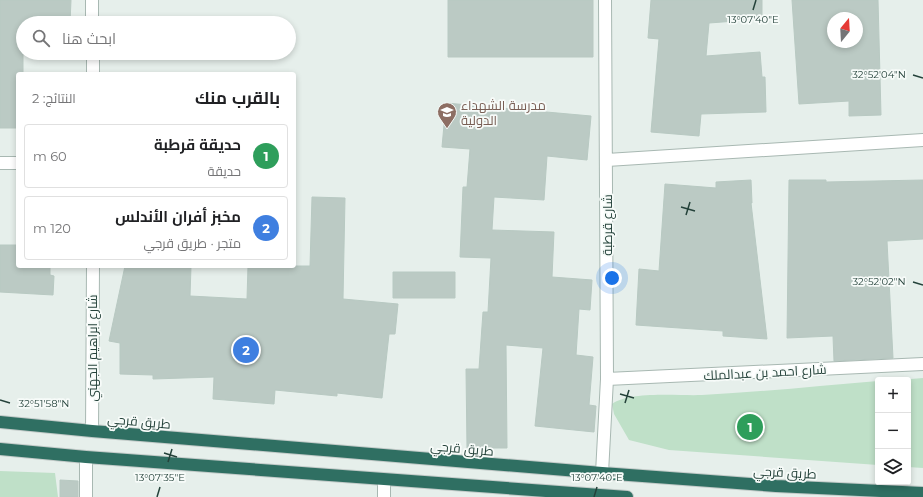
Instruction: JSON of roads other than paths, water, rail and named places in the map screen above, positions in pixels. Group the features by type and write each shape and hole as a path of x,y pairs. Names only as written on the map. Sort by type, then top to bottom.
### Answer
{"highway":[{"name":"طريق قرجي","path":"0,422 92,431 602,473 776,486 923,493"},
{"path":"0,449 384,480 627,497"}],"street":[{"path":"92,0 92,16"},
{"name":"شارع قرطبة","path":"602,473 607,379 605,0"},
{"path":"92,60 93,72"},
{"path":"607,160 923,140"},
{"path":"0,163 16,163"},
{"name":"شارع ابراهيم الجهني","path":"92,268 92,431"},
{"name":"شارع احمد بن عبدالملك","path":"607,379 923,364"},
{"path":"86,457 86,497"},
{"path":"384,480 384,497"}],"place":[{"name":"مدرسة الشهداء الدولية","path":"447,129"},
{"name":"مخبز أفران الأندلس","path":"246,350"},
{"name":"حديقة قرطبة","path":"750,427"}]}
